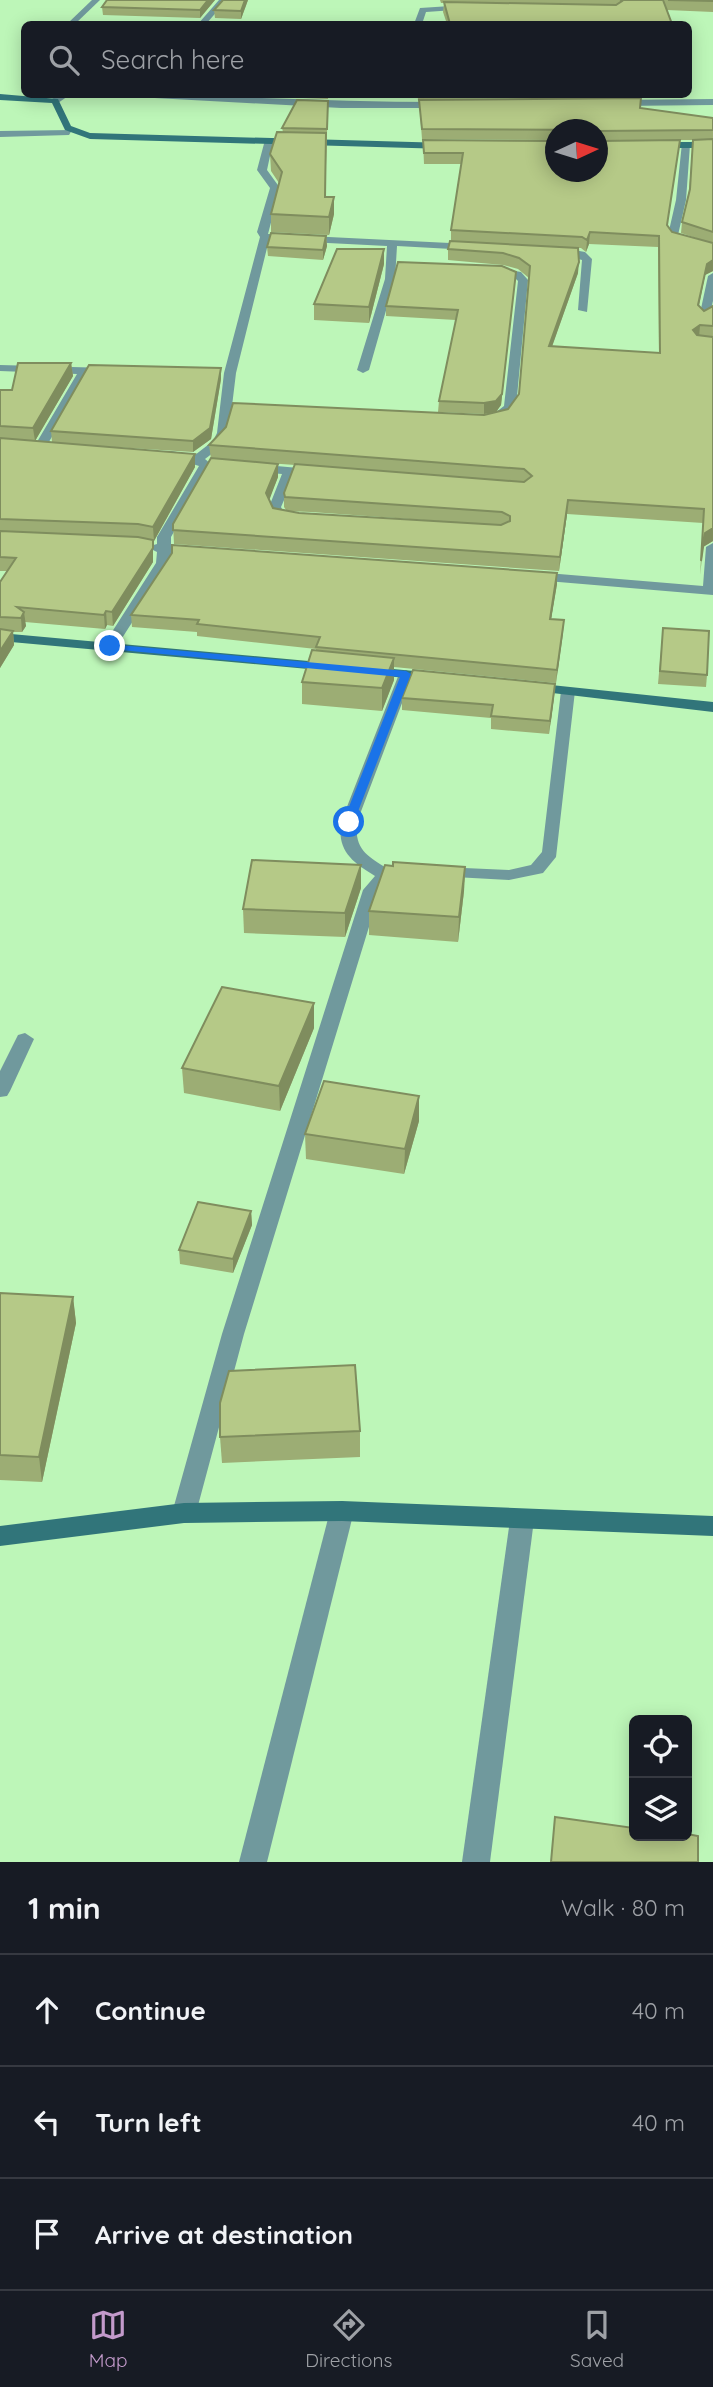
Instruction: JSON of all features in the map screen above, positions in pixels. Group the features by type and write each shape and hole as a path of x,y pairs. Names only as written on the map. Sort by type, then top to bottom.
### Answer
{"street":[{"path":"74,21 96,0"},
{"path":"205,21 223,0"},
{"path":"419,21 423,10 480,7"},
{"path":"0,97 55,102 60,98"},
{"path":"178,98 341,105 449,105"},
{"path":"55,102 61,123 69,132"},
{"path":"606,103 713,102"},
{"path":"0,134 69,132 90,136 462,146"},
{"path":"110,646 163,563 164,537 223,433 230,373 265,237 262,232 275,188 262,170 268,142"},
{"path":"647,145 713,145"},
{"path":"685,145 681,200 673,235 676,239 713,249"},
{"path":"265,237 487,248"},
{"path":"363,370 392,265 392,244"},
{"path":"541,250 568,251 581,254 587,259 583,310"},
{"path":"392,265 406,266"},
{"path":"474,269 502,270 517,274 523,280 510,407 501,417 484,421"},
{"path":"704,318 713,276"},
{"path":"0,368 124,372"},
{"path":"40,447 84,371"},
{"path":"217,373 230,373"},
{"path":"225,409 266,411"},
{"path":"155,454 206,463"},
{"path":"241,467 327,474"},
{"path":"290,471 275,508 279,516 312,521"},
{"path":"139,544 204,555"},
{"path":"522,575 711,591 713,547"},
{"path":"0,637 456,679"},
{"path":"386,875 350,851 345,838 406,674"},
{"path":"519,685 713,707"},
{"path":"184,1513 233,1334 372,890 386,875 410,871 509,874 537,869 550,853 568,691"},
{"path":"0,1091 25,1039"},
{"path":"253,1862 342,1511"},
{"path":"0,1536 184,1513 342,1511 713,1526"},
{"path":"476,1862 522,1520"}],"building":[{"path":"107,0 208,0 200,10 102,7"},
{"path":"223,0 245,0 241,11 214,10"},
{"path":"663,0 671,21 449,21 444,2 616,5 622,1"},
{"path":"641,98 640,108 713,118 713,130 608,131 608,119 545,119 545,130 422,129 419,100"},
{"path":"297,100 328,101 327,129 282,128"},
{"path":"277,132 326,133 325,197 334,197 329,217 271,214 282,172 270,154"},
{"path":"713,139 713,232 682,222 690,189 693,140"},
{"path":"423,140 545,141 545,182 608,182 608,141 680,140 667,225 672,232 713,243 713,260 707,264 698,305 704,311 713,306 713,326 700,325 693,330 697,335 713,337 713,528 705,533 701,561 704,509 568,500 560,557 173,530 173,524 211,458 278,464 266,493 273,508 299,513 501,525 510,521 510,516 502,512 285,497 284,493 295,464 524,482 532,476 524,469 209,445 226,427 233,403 484,415 508,409 519,394 530,266 519,258 503,253 448,249 450,241 578,248 579,262 549,346 660,353 659,236 590,232 587,240 582,237 451,230 463,153 424,153"},
{"path":"271,233 326,236 323,250 267,247"},
{"path":"337,249 384,249 369,307 314,304"},
{"path":"398,262 502,266 516,272 502,394 496,401 439,401 458,310 386,306"},
{"path":"18,363 71,363 33,428 0,426 0,390 12,390"},
{"path":"89,365 221,368 210,428 193,441 51,431"},
{"path":"0,438 195,454 153,527 138,524 0,519"},
{"path":"0,531 138,537 153,540 153,548 112,612 106,611 104,615 17,607 24,612 21,618 0,617 0,582 16,558 0,557"},
{"path":"172,545 557,573 550,619 564,620 557,670 316,647 320,637 197,624 199,620 131,615 172,553"},
{"path":"663,628 709,631 707,675 660,671"},
{"path":"0,629 13,631 0,651"},
{"path":"312,650 394,658 382,688 302,682"},
{"path":"413,670 555,684 550,721 491,716 493,705 402,698"},
{"path":"252,860 361,865 345,913 243,909"},
{"path":"393,862 465,867 459,917 369,911 385,865 393,866"},
{"path":"222,987 314,1003 279,1086 182,1068"},
{"path":"324,1081 419,1096 405,1149 305,1134"},
{"path":"198,1202 251,1211 233,1259 179,1250"},
{"path":"0,1293 73,1297 39,1457 0,1455"},
{"path":"355,1365 360,1431 220,1437 220,1403 229,1371"},
{"path":"555,1817 629,1827 629,1841 692,1841 692,1835 698,1836 698,1862 551,1862"}],"route":[{"path":"110,646 406,674 349,822"}]}
